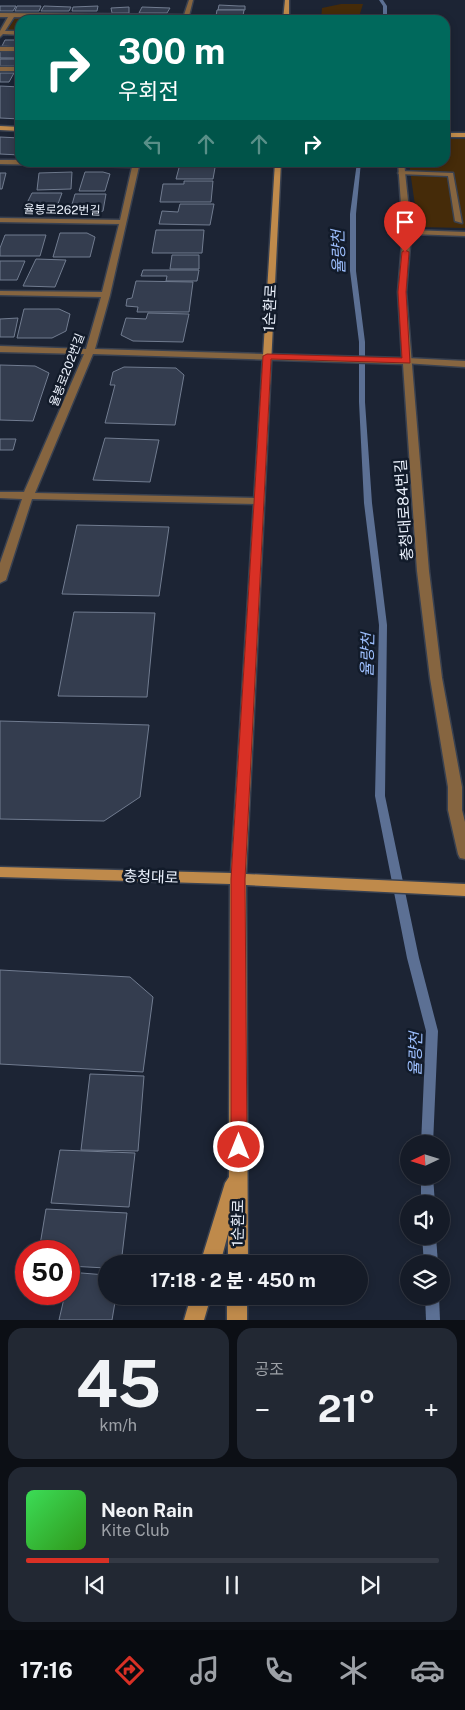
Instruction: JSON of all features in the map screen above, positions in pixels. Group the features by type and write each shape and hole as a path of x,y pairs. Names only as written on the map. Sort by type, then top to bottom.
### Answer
{"main road":[{"path":"286,15 287,0"},
{"path":"0,128 15,129"},
{"path":"450,135 465,135"},
{"name":"1순환로","path":"238,1255 238,879 278,167"},
{"name":"충청대로","path":"0,872 302,881 465,890"},
{"path":"213,1255 239,1166"},
{"path":"194,1320 198,1305"},
{"path":"237,1305 237,1320"}],"street":[{"path":"186,15 191,0"},
{"path":"0,15 15,15"},
{"path":"1,34 12,15"},
{"path":"1,34 15,33"},
{"path":"0,49 15,49"},
{"path":"0,69 15,69"},
{"path":"0,162 15,162"},
{"name":"율봉로202번길","path":"0,580 28,496 90,352 106,295 136,167"},
{"path":"401,168 451,174 459,221"},
{"name":"충청대로84번길","path":"401,168 407,232 402,292 423,571 436,678 456,810 465,854"},
{"name":"율봉로262번길","path":"0,220 123,222"},
{"path":"407,232 465,234"},
{"path":"0,293 106,295"},
{"path":"0,349 267,356 465,364"},
{"path":"0,495 259,501"}],"shaded area":[{"path":"341,4 363,4 360,15 321,15 322,8"},
{"path":"15,19 15,31 7,31"},
{"path":"450,139 465,139 465,228 418,227 410,167 450,167"}],"building":[{"path":"219,5 245,6 245,10 218,10"},
{"path":"0,6 16,6 13,11 0,11"},
{"path":"17,6 41,6 39,11 15,11"},
{"path":"44,6 71,7 69,11 41,11"},
{"path":"98,6 97,11 72,11 73,7"},
{"path":"129,7 129,13 112,13 111,8"},
{"path":"142,7 170,8 167,13 139,13"},
{"path":"217,10 244,10 243,15 216,15"},
{"path":"5,40 15,40 15,47 2,46"},
{"path":"15,51 15,58 0,58 0,52"},
{"path":"0,59 15,59 15,66 0,66"},
{"path":"0,73 14,73 9,82 0,82"},
{"path":"0,86 15,87 15,119 0,118"},
{"path":"0,137 15,138 15,155 0,154"},
{"path":"179,167 215,167 213,179 176,179"},
{"path":"72,172 71,189 37,190 39,173"},
{"path":"85,172 110,174 105,191 79,191"},
{"path":"0,173 6,173 2,189 0,189"},
{"path":"184,181 213,181 211,202 160,202 163,184 184,184"},
{"path":"32,193 62,193 55,212 23,211"},
{"path":"75,194 106,194 103,211 92,215 69,215"},
{"path":"180,204 214,204 210,225 159,224 162,211 178,212"},
{"path":"156,230 204,230 202,253 152,253"},
{"path":"60,233 87,233 95,237 90,257 53,257"},
{"path":"5,235 46,235 40,256 0,256 0,248"},
{"path":"172,255 199,255 199,269 170,269"},
{"path":"36,259 66,260 55,287 23,286"},
{"path":"0,261 25,261 17,280 0,280"},
{"path":"143,270 199,270 197,281 166,281 167,276 141,276"},
{"path":"136,281 193,282 189,312 137,312 138,307 126,306 127,299 132,298"},
{"path":"24,309 59,309 70,314 66,331 52,338 17,338"},
{"path":"148,313 189,314 183,342 133,341 121,335 126,318 146,319"},
{"path":"18,318 14,337 0,337 0,319"},
{"path":"0,365 35,366 49,373 33,421 0,420"},
{"path":"124,367 176,368 184,375 175,425 105,423 115,385 110,385 113,372"},
{"path":"105,438 159,440 150,482 93,480"},
{"path":"0,439 16,439 13,450 0,450"},
{"path":"77,525 169,527 159,596 62,594"},
{"path":"74,612 155,613 147,697 58,696"},
{"path":"0,721 149,725 140,797 104,821 0,819"},
{"path":"0,970 130,977 153,997 143,1072 0,1064"},
{"path":"90,1074 144,1076 138,1151 81,1150"},
{"path":"60,1150 135,1153 129,1207 51,1203"},
{"path":"46,1209 127,1213 122,1255 98,1255 98,1268 80,1267 80,1240 41,1240"},
{"path":"80,1273 98,1274 98,1305 114,1305 112,1320 59,1320 62,1305 80,1305"}],"waterway":[{"name":"율량천","path":"381,0 385,6 385,15"},
{"name":"율량천","path":"358,167 353,214 353,271 362,342 362,402 368,503 383,625 380,796 413,958 432,1031 427,1135"},
{"name":"율량천","path":"427,1185 428,1195"},
{"name":"율량천","path":"430,1245 430,1255"},
{"name":"율량천","path":"432,1305 433,1320"}],"route":[{"path":"239,1147 238,879 267,356 407,361 402,292 405,252"}]}
